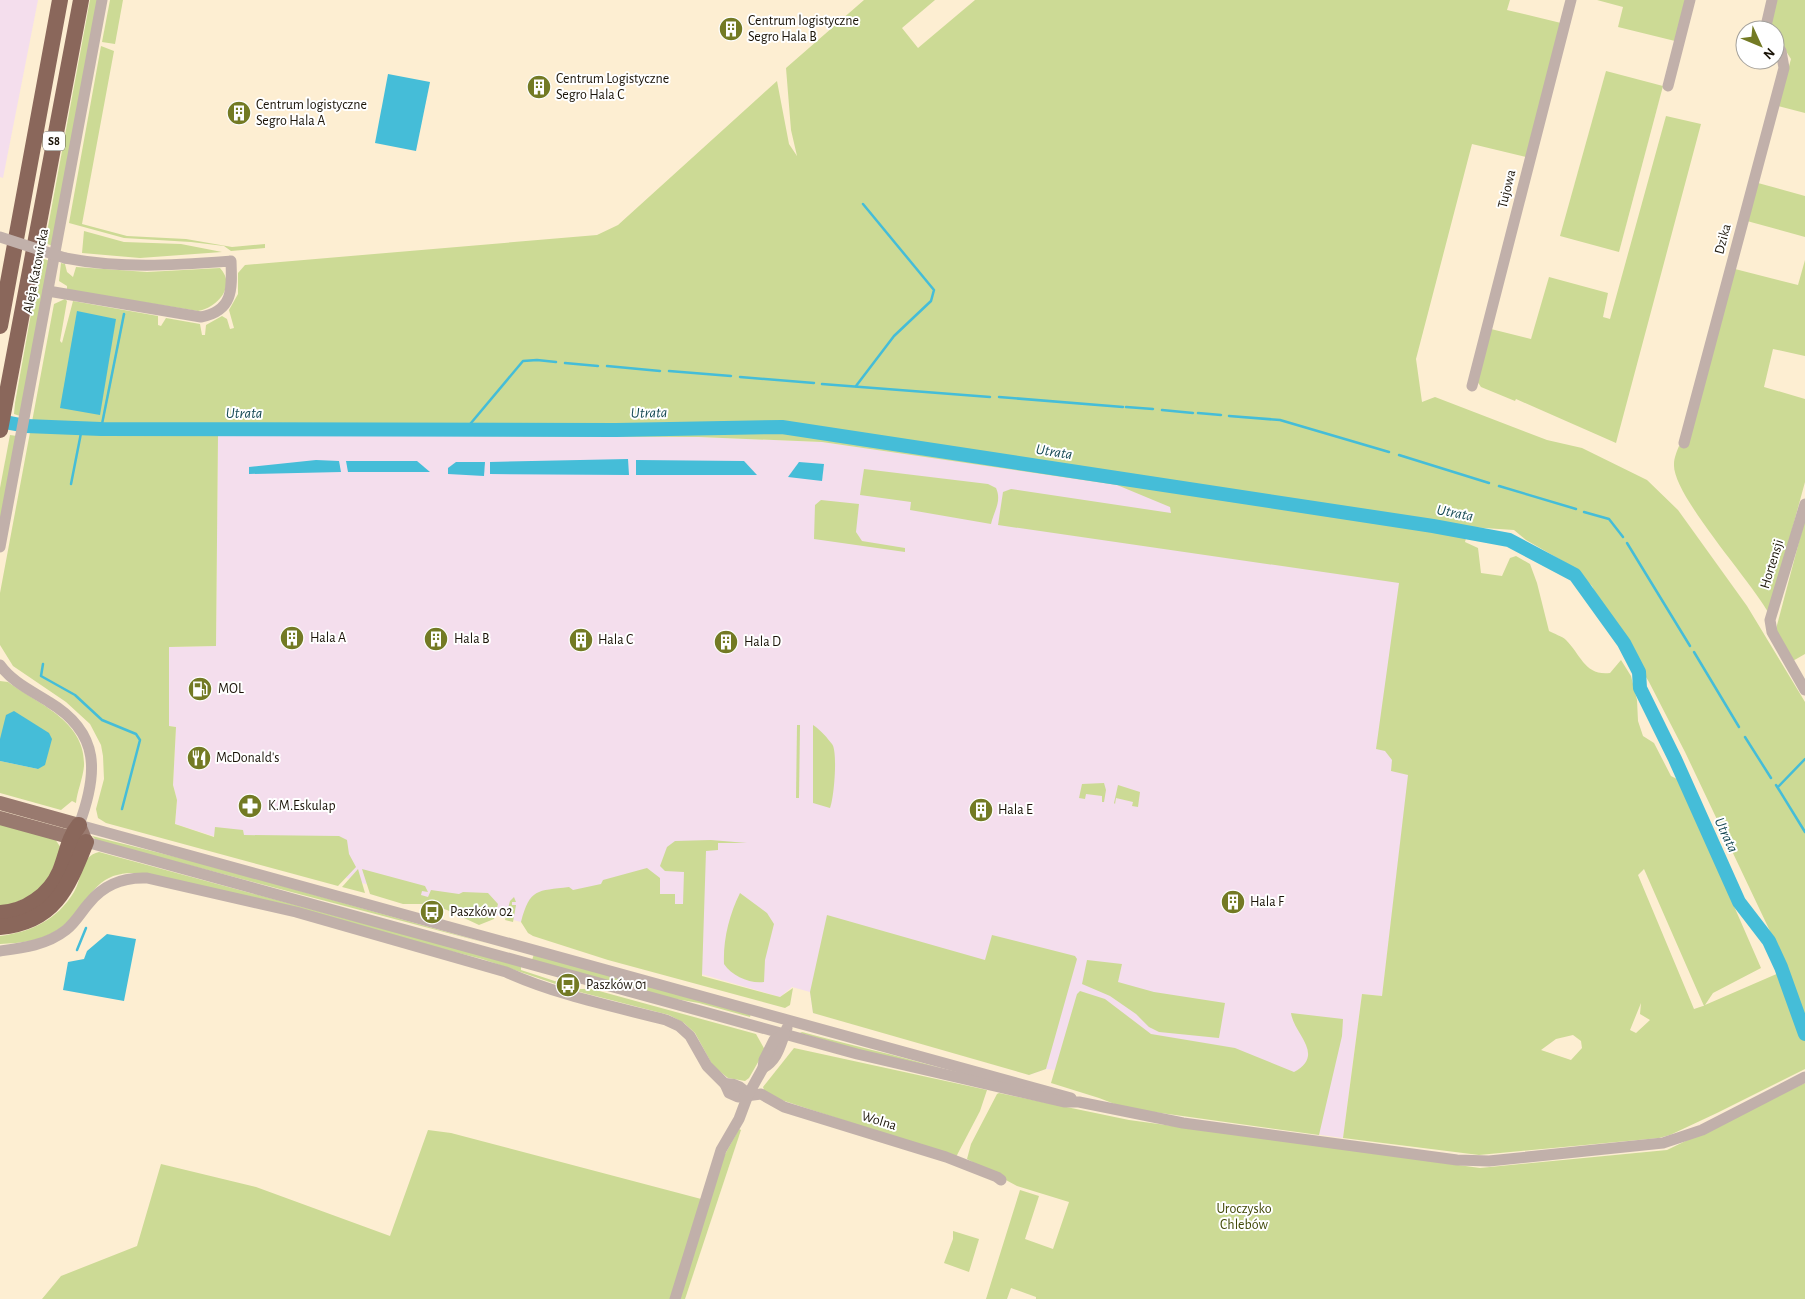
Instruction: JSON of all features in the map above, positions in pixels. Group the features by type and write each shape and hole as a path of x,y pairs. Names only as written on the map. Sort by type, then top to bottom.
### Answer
{"highway":[{"name":"S8","path":"0,326 60,0"},
{"name":"S8","path":"0,430 81,0"},
{"path":"0,913 12,912 26,907 44,893 59,873 78,834"},
{"path":"0,927 25,922 52,905 71,878 78,834"}],"main road":[{"path":"0,803 78,834"},
{"path":"0,818 78,834"}],"street":[{"name":"Aleja Katowicka","path":"0,547 102,0"},
{"name":"Tujowa","path":"1472,386 1571,0"},
{"path":"1668,86 1690,0"},
{"path":"1767,20 1772,0"},
{"name":"Dzika","path":"1684,443 1783,70"},
{"path":"0,237 65,258 94,264 133,266 231,260 231,292 220,309 201,318 48,290"},
{"name":"Hortensji","path":"1805,504 1772,613 1772,632 1805,690"},
{"path":"0,665 20,684 70,716 86,738 92,757 92,776 78,834"},
{"path":"78,834 1052,1091 1066,1095 1079,1102"},
{"path":"78,834 857,1054 975,1083 1064,1102 1079,1102 1183,1123 1457,1160 1488,1161 1671,1141 1702,1130 1805,1078"},
{"name":"Wolna","path":"0,951 35,945 53,938 66,930 89,902 109,885 132,878 147,878 296,912 506,972 560,992 666,1020 679,1026 690,1036 706,1066 724,1084 729,1093 738,1097 748,1094 761,1094 788,1109 958,1161 997,1176 1001,1180"},
{"path":"675,1299 721,1150 739,1120 748,1094 763,1068 771,1064 783,1044 790,1021"}],"shaded area":[{"path":"0,0 38,0 3,178 0,177"},
{"path":"218,435 699,437 822,442 1192,495 1438,538 1382,996 1362,994 1343,1138 1142,1110 1055,1070 1046,1069 1029,1075 970,1047 813,1013 810,992 792,987 780,997 521,922 428,897 394,893 175,824 177,800 173,785 176,727 169,726 169,647 216,646"}],"green space":[{"path":"90,0 98,0 53,246 45,243"},
{"path":"110,0 123,0 115,44 102,42"},
{"path":"864,0 935,0 902,28 918,48 975,0 1510,0 1507,10 1561,23 1526,157 1472,144 1416,359 1422,402 1435,397 1547,440 1582,448 1647,480 1678,510 1747,606 1805,702 1805,1069 1717,1113 1670,1135 1659,1138 1479,1155 1343,1138 1362,994 1382,996 1408,775 1391,771 1392,760 1385,751 1376,749 1399,583 998,525 1003,492 1011,489 1171,513 1170,507 1117,485 822,442 699,437 218,435 216,646 169,647 169,726 176,727 173,785 177,800 175,824 214,837 215,827 243,830 244,835 339,836 347,840 349,854 356,867 338,886 106,823 98,818 96,809 104,779 103,756 101,745 90,724 66,702 13,666 0,645 0,593 54,304 65,299 67,301 60,341 62,343 73,301 158,316 158,325 161,326 166,318 200,324 202,335 205,335 206,325 222,316 227,319 230,329 234,328 229,310 238,294 238,273 245,265 597,235 618,225 777,81 789,144 797,156 791,130 786,68","holes":["1469,527 1514,530 1526,540 1568,564 1592,586 1649,682 1685,752 1788,969 1705,1005 1713,993 1761,968 1679,780 1671,776 1654,743 1643,736 1638,721 1637,700 1631,676 1621,660 1610,673 1602,673 1589,668 1566,640 1549,631 1537,583 1530,564 1516,556 1510,558 1502,576 1481,573 1478,548 1465,542","1644,869 1704,1006 1694,1009 1638,875","1641,1003 1640,1014 1650,1020 1636,1033 1630,1030","1573,1035 1581,1041 1582,1048 1571,1060 1541,1050 1556,1039"]},
{"path":"1597,0 1685,0 1675,41 1618,27 1623,7"},
{"path":"1776,0 1805,0 1805,113 1778,106 1791,59 1785,50 1785,20 1772,20"},
{"path":"101,46 114,51 82,224 127,236 186,239 232,247 265,244 265,248 231,251 224,246 124,238 69,223"},
{"path":"1606,71 1663,86 1619,252 1560,236"},
{"path":"1666,116 1701,124 1616,443 1516,399 1515,401 1481,387 1477,381 1491,329 1531,339 1549,277 1608,293 1603,317 1610,319"},
{"path":"1758,183 1805,196 1805,237 1747,221"},
{"path":"84,231 124,242 181,244 222,252 140,258 82,253"},
{"path":"41,258 50,261 20,416 14,414 15,403"},
{"path":"1805,260 1805,356 1773,349 1764,387 1805,399 1805,482 1769,614 1699,517 1677,478 1674,462 1679,446 1685,448 1735,269 1798,285"},
{"path":"61,263 65,264 67,272 73,277 76,267 147,272 220,268 225,275 226,289 212,306 198,311 67,290 67,286 59,281"},
{"path":"10,435 17,436 0,522 0,488"},
{"path":"864,469 988,484 996,488 998,493 997,506 991,524 910,510 911,502 860,495"},
{"path":"821,500 859,504 856,532 862,541 905,548 905,552 814,539 815,505"},
{"path":"1805,519 1805,654 1791,662 1776,629"},
{"path":"0,681 8,682 46,706 69,725 77,737 83,750 84,766 76,803 72,801 61,810 0,793 0,761 38,769 0,739"},
{"path":"797,725 800,725 799,798 796,798"},
{"path":"813,725 819,729 834,748 835,775 830,808 813,803"},
{"path":"1104,783 1106,790 1104,802 1102,802 1102,796 1086,794 1085,799 1079,798 1082,784"},
{"path":"1118,785 1140,792 1138,807 1132,806 1133,802 1116,798 1114,803"},
{"path":"0,823 55,839 61,848 44,890 0,909"},
{"path":"92,836 200,863 490,944 97,841"},
{"path":"711,840 747,843 718,843 718,850 706,851 702,976 780,997 793,988 790,1005 785,1008 608,960 533,936 528,933 521,922 528,903 536,893 549,889 569,887 573,890 601,884 603,880 647,868 660,878 660,894 675,894 675,904 683,904 684,872 665,871 660,866 667,847 675,841"},
{"path":"99,852 521,966 521,970 579,989 592,989 756,1034 765,1050 749,1078 745,1081 728,1078 713,1066 695,1033 684,1023 669,1015 576,991 482,959 148,874 128,873 103,881 71,919 59,929 31,941 0,944 0,936 33,928 60,910 74,892 85,862 93,854"},
{"path":"358,869 365,893 342,887"},
{"path":"362,869 425,886 428,892 422,891 421,895 428,897 431,890 459,894 463,892 488,893 498,904 494,919 479,925 429,904 403,904 370,894"},
{"path":"740,893 767,913 774,924 765,960 764,982 753,982 742,978 724,964 728,928"},
{"path":"514,897 516,902 512,902 512,905 516,905 513,922 505,920 510,901"},
{"path":"827,915 985,960 992,935 1075,956 1077,959 1046,1069 1029,1075 813,1013 810,992"},
{"path":"534,954 751,1014 750,1017 699,1003 664,997 532,960"},
{"path":"1087,960 1122,964 1118,982 1154,992 1225,1003 1219,1038 1159,1032 1149,1027 1136,1014 1110,996 1082,984"},
{"path":"1080,991 1105,999 1151,1034 1235,1048 1294,1072 1303,1065 1308,1051 1291,1013 1343,1019 1342,1036 1319,1135 1125,1108 1051,1083 1077,994"},
{"path":"800,1033 944,1069 863,1051"},
{"path":"794,1048 987,1090 980,1111 956,1157 766,1095 763,1087"},
{"name":"Uroczysko Chlebów","path":"1805,1083 1805,1299 1036,1299 1036,1297 1011,1288 1007,1299 986,1299 1020,1190 1039,1196 1025,1239 1053,1249 1069,1202 1017,1186 967,1159 971,1144 999,1093 1129,1120 1480,1168 1667,1150"},
{"path":"739,1129 741,1130 685,1299 678,1299 719,1165"},
{"path":"428,1130 451,1133 705,1200 674,1299 42,1299 61,1276 137,1246 161,1164 256,1187 390,1236"},
{"path":"953,1231 979,1239 969,1272 944,1263 953,1239"}],"water":[{"path":"388,74 430,82 416,151 375,143"},
{"path":"77,311 116,319 100,415 60,408"},
{"path":"628,459 629,475 490,474 490,462"},
{"path":"316,460 339,461 341,472 249,474 249,467"},
{"path":"636,460 744,461 757,475 636,475"},
{"path":"346,461 417,461 430,472 348,472"},
{"path":"456,462 485,462 484,476 448,474 448,468"},
{"path":"799,462 824,464 822,481 788,477"},
{"path":"14,711 49,733 52,739 45,765 38,769 0,761 0,739 6,715"},
{"path":"107,934 136,939 124,1001 63,990 68,962 84,959 87,951"}],"waterway":[{"path":"856,386 894,336 931,301 934,290 863,204"},
{"path":"101,429 124,314"},
{"path":"466,429 523,361 556,362"},
{"path":"565,363 598,366"},
{"path":"607,366 660,371"},
{"path":"669,371 731,376"},
{"path":"740,377 814,383"},
{"path":"822,384 990,397"},
{"path":"999,397 1123,407"},
{"path":"1126,407 1153,409"},
{"path":"1162,410 1193,413"},
{"path":"1198,413 1221,415"},
{"path":"1229,416 1280,420 1389,452"},
{"name":"Utrata","path":"0,421 26,426 101,429 616,430 782,427 1433,526 1509,540 1575,575 1624,643 1639,672 1640,688 1675,759 1739,902 1769,941 1781,967 1805,1034"},
{"path":"71,484 82,428"},
{"path":"1399,455 1489,483"},
{"path":"1499,486 1576,509"},
{"path":"1584,512 1609,519 1623,537"},
{"path":"1627,543 1690,646"},
{"path":"1694,652 1739,727"},
{"path":"43,664 41,676 75,695 102,720 136,734 140,740 122,809"},
{"path":"1745,737 1771,778"},
{"path":"1778,787 1805,759"},
{"path":"1776,785 1805,832"},
{"path":"77,950 86,928"}],"place":[{"name":"Centrum logistyczne Segro Hala B","path":"731,29"},
{"name":"Centrum Logistyczne Segro Hala C","path":"539,87"},
{"name":"Centrum logistyczne Segro Hala A","path":"239,113"},
{"name":"Hala A","path":"292,638"},
{"name":"Hala B","path":"436,639"},
{"name":"Hala C","path":"581,640"},
{"name":"Hala D","path":"726,642"},
{"name":"MOL","path":"200,689"},
{"name":"McDonald's","path":"199,758"},
{"name":"K.M.Eskulap","path":"250,806"},
{"name":"Hala E","path":"981,810"},
{"name":"Hala F","path":"1233,902"},
{"name":"Paszków 02","path":"432,912"},
{"name":"Paszków 01","path":"568,985"}]}
